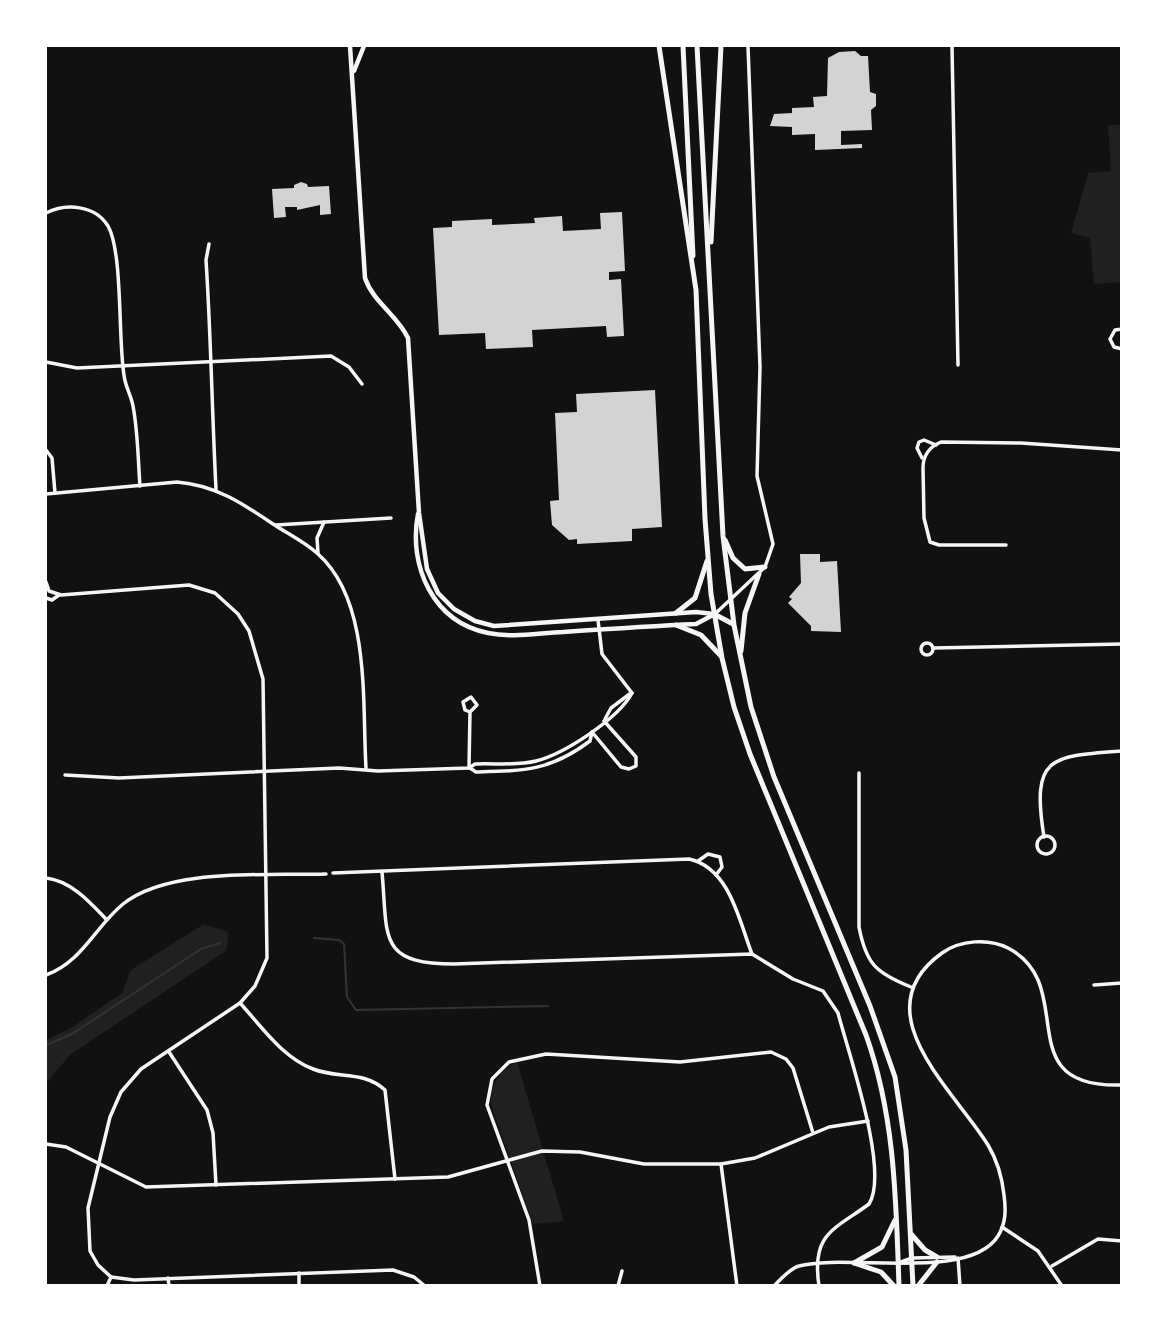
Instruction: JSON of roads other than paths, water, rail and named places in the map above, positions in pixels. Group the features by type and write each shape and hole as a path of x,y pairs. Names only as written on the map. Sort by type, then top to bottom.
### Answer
{"highway":[{"path":"659,46 681,176 687,241 693,263"},
{"path":"683,46 708,558 714,614 734,708 750,754 875,1059 891,1132 899,1286"},
{"path":"697,46 723,536 734,625 758,731 783,801 870,1006 891,1065 904,1125 912,1261 916,1286"},
{"path":"709,269 721,46"},
{"path":"723,536 738,564 745,569 765,567"},
{"path":"676,613 695,598 708,558"},
{"path":"741,661 745,612 758,574"},
{"path":"714,614 734,625"},
{"path":"676,625 701,635 722,658"},
{"path":"854,1264 882,1247 896,1217"},
{"path":"910,1233 937,1259 916,1286"},
{"path":"854,1264 881,1272 894,1286"}],"street":[{"path":"350,46 354,72 365,278 372,293 402,325 408,338 419,513 431,581 445,600 466,617 486,625 506,627 676,613 714,614"},
{"path":"354,72 363,46"},
{"path":"419,513 415,530 420,571 436,603 458,622 498,635 696,624 730,601 765,567 773,544 757,476 760,344 748,46"},
{"path":"952,46 958,365"},
{"path":"46,213 83,208 104,220 109,229 115,252 122,366 135,413 141,486"},
{"path":"209,244 206,260 213,361 211,394 216,489"},
{"path":"1122,329 1115,330 1110,338 1114,347 1122,349"},
{"path":"47,364 66,368 331,356 349,367 362,384"},
{"path":"1006,545 939,545 930,542 924,518 923,459 917,448 919,442 1021,443 1122,450"},
{"path":"923,459 936,444"},
{"path":"46,450 52,458 55,493"},
{"path":"46,494 177,482 216,489 318,553 341,580 356,617 366,769"},
{"path":"274,525 391,518"},
{"path":"318,553 317,538 324,522"},
{"path":"1122,543 1122,550"},
{"path":"46,582 49,591 59,595 189,585 215,593 248,631 259,657 263,679 267,958 256,986 240,1003 141,1069 121,1092 110,1117 88,1208 90,1251 98,1265 111,1277 134,1280 393,1270 414,1277 425,1286"},
{"path":"46,598 52,600 59,595"},
{"path":"469,768 475,764 532,762 555,755 592,732 604,721 611,708 632,693 606,663 598,620"},
{"path":"933,648 1122,644"},
{"path":"469,768 470,712 477,705 471,697 463,702 466,710 470,712"},
{"path":"592,732 621,767 629,769 636,766 636,757 604,721"},
{"path":"65,775 119,778 339,768 526,771 569,757 590,741 592,732"},
{"path":"1044,836 1052,838 1055,843 1048,854 1037,847 1044,836 1041,811 1044,772 1063,756 1122,751"},
{"path":"859,773 859,927 862,946 871,964 879,972 911,988"},
{"path":"333,873 698,861 708,854 720,857 722,867 716,874"},
{"path":"698,861 716,874 728,892 752,954"},
{"path":"382,872 387,929 394,947 407,960 425,964 752,954 793,979 822,991 838,1013 868,1121 873,1153 873,1199 854,1215 831,1228 822,1244 818,1265 820,1286"},
{"path":"46,975 64,966 88,946 106,919 126,902 152,887 173,880 326,874"},
{"path":"46,878 57,879 81,894 106,919"},
{"path":"774,1286 799,1266 970,1256 986,1248 1002,1227 1006,1211 1003,1182 994,1156 917,1039 909,1012 911,988 929,962 949,948 970,942 1002,945 1024,960 1040,981 1049,1044 1063,1069 1084,1082 1122,1085"},
{"path":"1094,985 1122,983"},
{"path":"240,1003 297,1062 316,1070 364,1077 385,1090 395,1179"},
{"path":"169,1052 207,1110 213,1133 216,1185"},
{"path":"540,1286 528,1220 487,1105 490,1085 501,1068 517,1058 545,1054 646,1062 771,1052 786,1059 793,1068 813,1133"},
{"path":"46,1144 66,1147 97,1165 146,1187 448,1177 507,1163 542,1151 580,1152 643,1164 721,1164 776,1152 813,1133 868,1121"},
{"path":"721,1164 737,1286"},
{"path":"1002,1227 1032,1246 1052,1266 1062,1286"},
{"path":"1052,1266 1098,1240 1122,1241"},
{"path":"958,1258 960,1286"},
{"path":"618,1286 622,1271"},
{"path":"299,1273 299,1286"},
{"path":"107,1286 111,1277"},
{"path":"168,1278 169,1286"}],"waterway":[{"path":"314,938 339,940 344,944 347,997 356,1010 548,1006"},
{"path":"46,1045 72,1034 201,949 220,943"}]}
